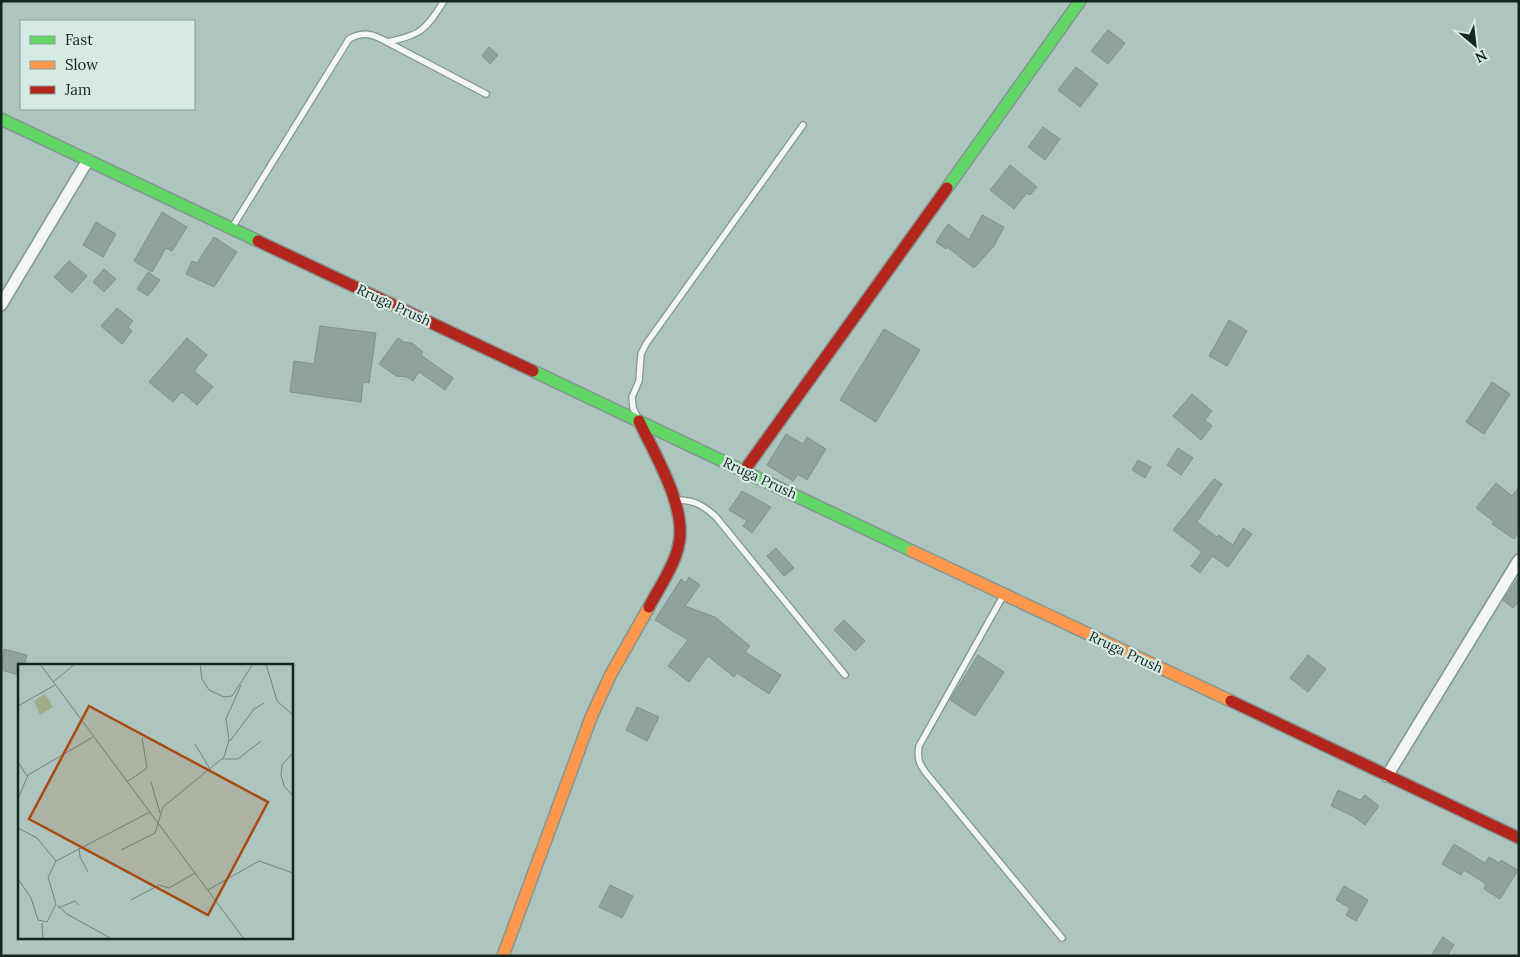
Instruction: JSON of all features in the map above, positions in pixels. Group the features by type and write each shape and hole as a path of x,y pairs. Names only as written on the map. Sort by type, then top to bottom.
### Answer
{"street":[{"path":"744,471 1080,1"},
{"name":"Rruga Prush","path":"1,119 1519,838"},
{"path":"1,305 88,160"},
{"path":"503,956 592,715 611,674 645,615 678,549 681,533 675,500 640,421"},
{"path":"1387,776 1519,560"}],"lane":[{"path":"387,42 418,33 427,26 444,1"},
{"path":"232,228 349,39 360,33 374,34 486,94"},
{"path":"640,421 633,408 632,397 639,381 641,354 802,125"},
{"path":"675,500 691,500 703,505 716,517 844,675"},
{"path":"1004,594 919,746 917,754 920,764 926,773 1062,938"}],"building":[{"path":"1108,30 1125,43 1108,64 1091,51"},
{"path":"489,47 498,55 490,64 482,56"},
{"path":"1076,67 1098,84 1080,107 1058,90"},
{"path":"1043,127 1060,139 1045,160 1028,147"},
{"path":"1010,165 1037,187 1030,195 1027,193 1014,209 990,190"},
{"path":"162,212 187,227 172,251 166,248 152,272 134,261"},
{"path":"982,215 1004,227 994,246 974,268 947,247 946,249 936,242 948,224 969,240"},
{"path":"96,222 116,234 103,257 83,245"},
{"path":"214,237 237,252 214,287 186,274 192,261 197,263"},
{"path":"69,261 87,276 72,293 54,277"},
{"path":"104,269 116,279 104,292 93,282"},
{"path":"148,272 160,280 148,296 137,289"},
{"path":"117,308 133,321 128,327 132,331 122,344 101,326"},
{"path":"1229,320 1247,331 1227,366 1209,356"},
{"path":"320,326 376,333 369,383 363,382 361,402 290,392 294,361 314,364"},
{"path":"884,329 920,350 876,422 840,400"},
{"path":"187,338 207,355 194,371 213,387 197,405 182,392 173,402 149,382"},
{"path":"398,338 404,342 412,343 423,352 421,355 453,378 445,390 419,372 413,381 407,377 396,376 379,364"},
{"path":"1492,382 1510,394 1484,434 1466,422"},
{"path":"1192,394 1212,411 1205,420 1212,426 1201,440 1173,416"},
{"path":"786,434 803,444 807,437 826,449 807,480 798,474 793,481 767,465"},
{"path":"1178,448 1193,458 1181,475 1167,465"},
{"path":"1138,460 1151,467 1145,478 1132,470"},
{"path":"1214,479 1222,484 1197,522 1217,537 1219,535 1233,545 1243,528 1252,534 1228,567 1212,556 1200,573 1191,566 1202,552 1173,530"},
{"path":"1496,483 1512,496 1519,487 1519,532 1514,539 1492,524 1494,522 1476,508"},
{"path":"742,491 771,507 752,533 743,526 747,521 729,510"},
{"path":"776,548 794,568 784,576 767,556"},
{"path":"689,577 700,585 685,606 715,617 750,646 745,652 781,675 769,694 737,673 734,677 708,656 689,682 668,666 688,640 655,620 681,579 686,583"},
{"path":"1519,577 1519,601 1513,608 1503,600"},
{"path":"844,620 865,641 855,651 834,630"},
{"path":"4,649 27,655 25,664 18,664 18,675 1,670"},
{"path":"978,655 1004,672 975,716 950,700"},
{"path":"1308,655 1326,669 1308,692 1290,678"},
{"path":"637,707 659,717 647,741 626,730"},
{"path":"1338,790 1360,800 1365,795 1379,806 1365,825 1353,816 1331,806"},
{"path":"1454,844 1485,863 1489,857 1499,863 1501,860 1518,870 1500,899 1484,889 1486,884 1464,870 1461,875 1442,864"},
{"path":"610,885 633,896 622,918 599,907"},
{"path":"1344,886 1368,900 1356,921 1346,915 1350,908 1336,900"},
{"path":"1443,937 1454,945 1447,956 1431,956"}],"traffic: fast":[{"path":"947,188 1080,1"},
{"path":"1,119 258,241"},
{"path":"533,371 912,551"}],"traffic: slow":[{"path":"912,551 1231,701"},
{"path":"503,956 592,715 611,674 649,607"}],"traffic: jam":[{"path":"744,471 947,188"},
{"path":"258,241 533,371"},
{"path":"639,421 669,483 679,517 680,533 673,563 649,607"},
{"path":"1231,701 1519,838"}]}
